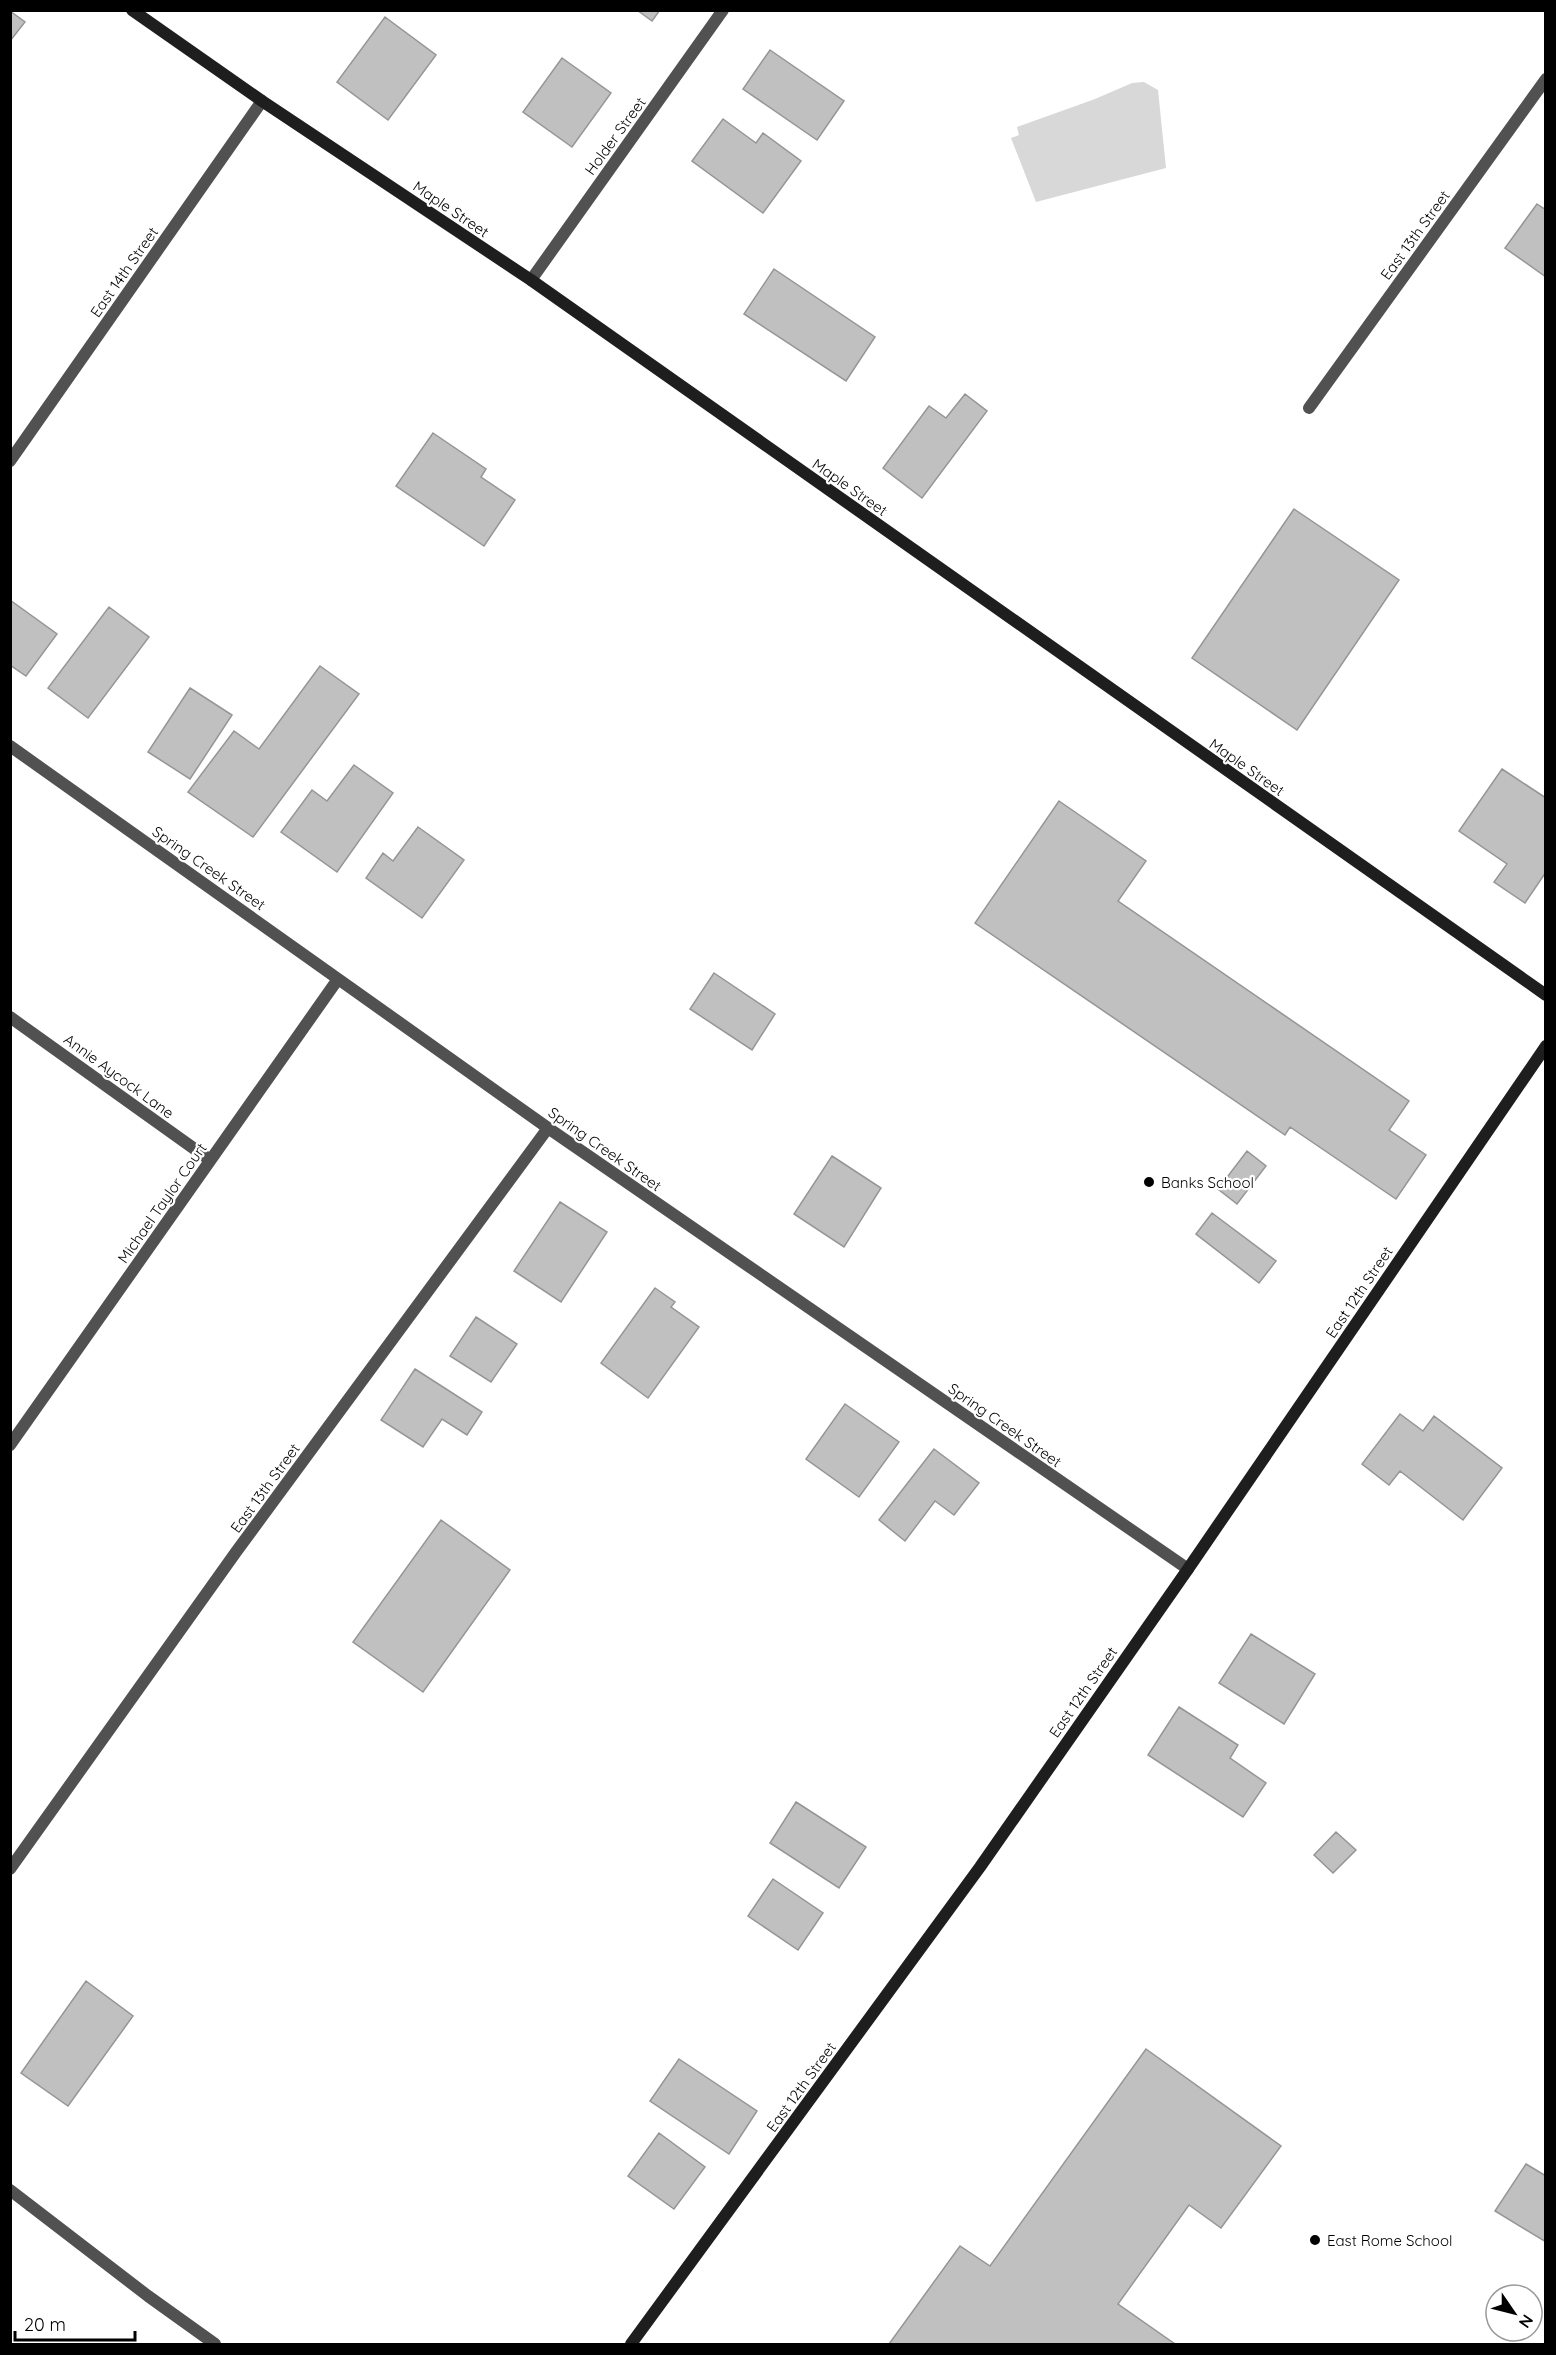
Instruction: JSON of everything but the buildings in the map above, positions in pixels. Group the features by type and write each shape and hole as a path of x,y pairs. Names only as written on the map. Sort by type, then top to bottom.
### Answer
{"main road":[{"name":"Maple Street","path":"132,10 262,101 531,280 1545,996"},
{"name":"East 12th Street","path":"631,2344 980,1867 1188,1569 1545,1047"}],"street":[{"name":"Holder Street","path":"531,280 723,10"},
{"name":"East 13th Street","path":"1309,408 1545,79"},
{"name":"East 14th Street","path":"10,461 262,101"},
{"name":"Spring Creek Street","path":"10,746 548,1128 1188,1569"},
{"name":"Michael Taylor Court","path":"10,1444 338,979"},
{"name":"Annie Aycock Lane","path":"10,1017 210,1161"},
{"name":"East 13th Street","path":"10,1869 236,1552 548,1128"},
{"path":"10,2190 148,2296 215,2344"}],"shaded area":[{"path":"1144,82 1158,90 1166,168 1036,202 1011,138 1019,135 1017,127 1132,83"}],"place":[{"name":"Banks School","path":"1149,1182"},
{"name":"East Rome School","path":"1315,2240"}]}
